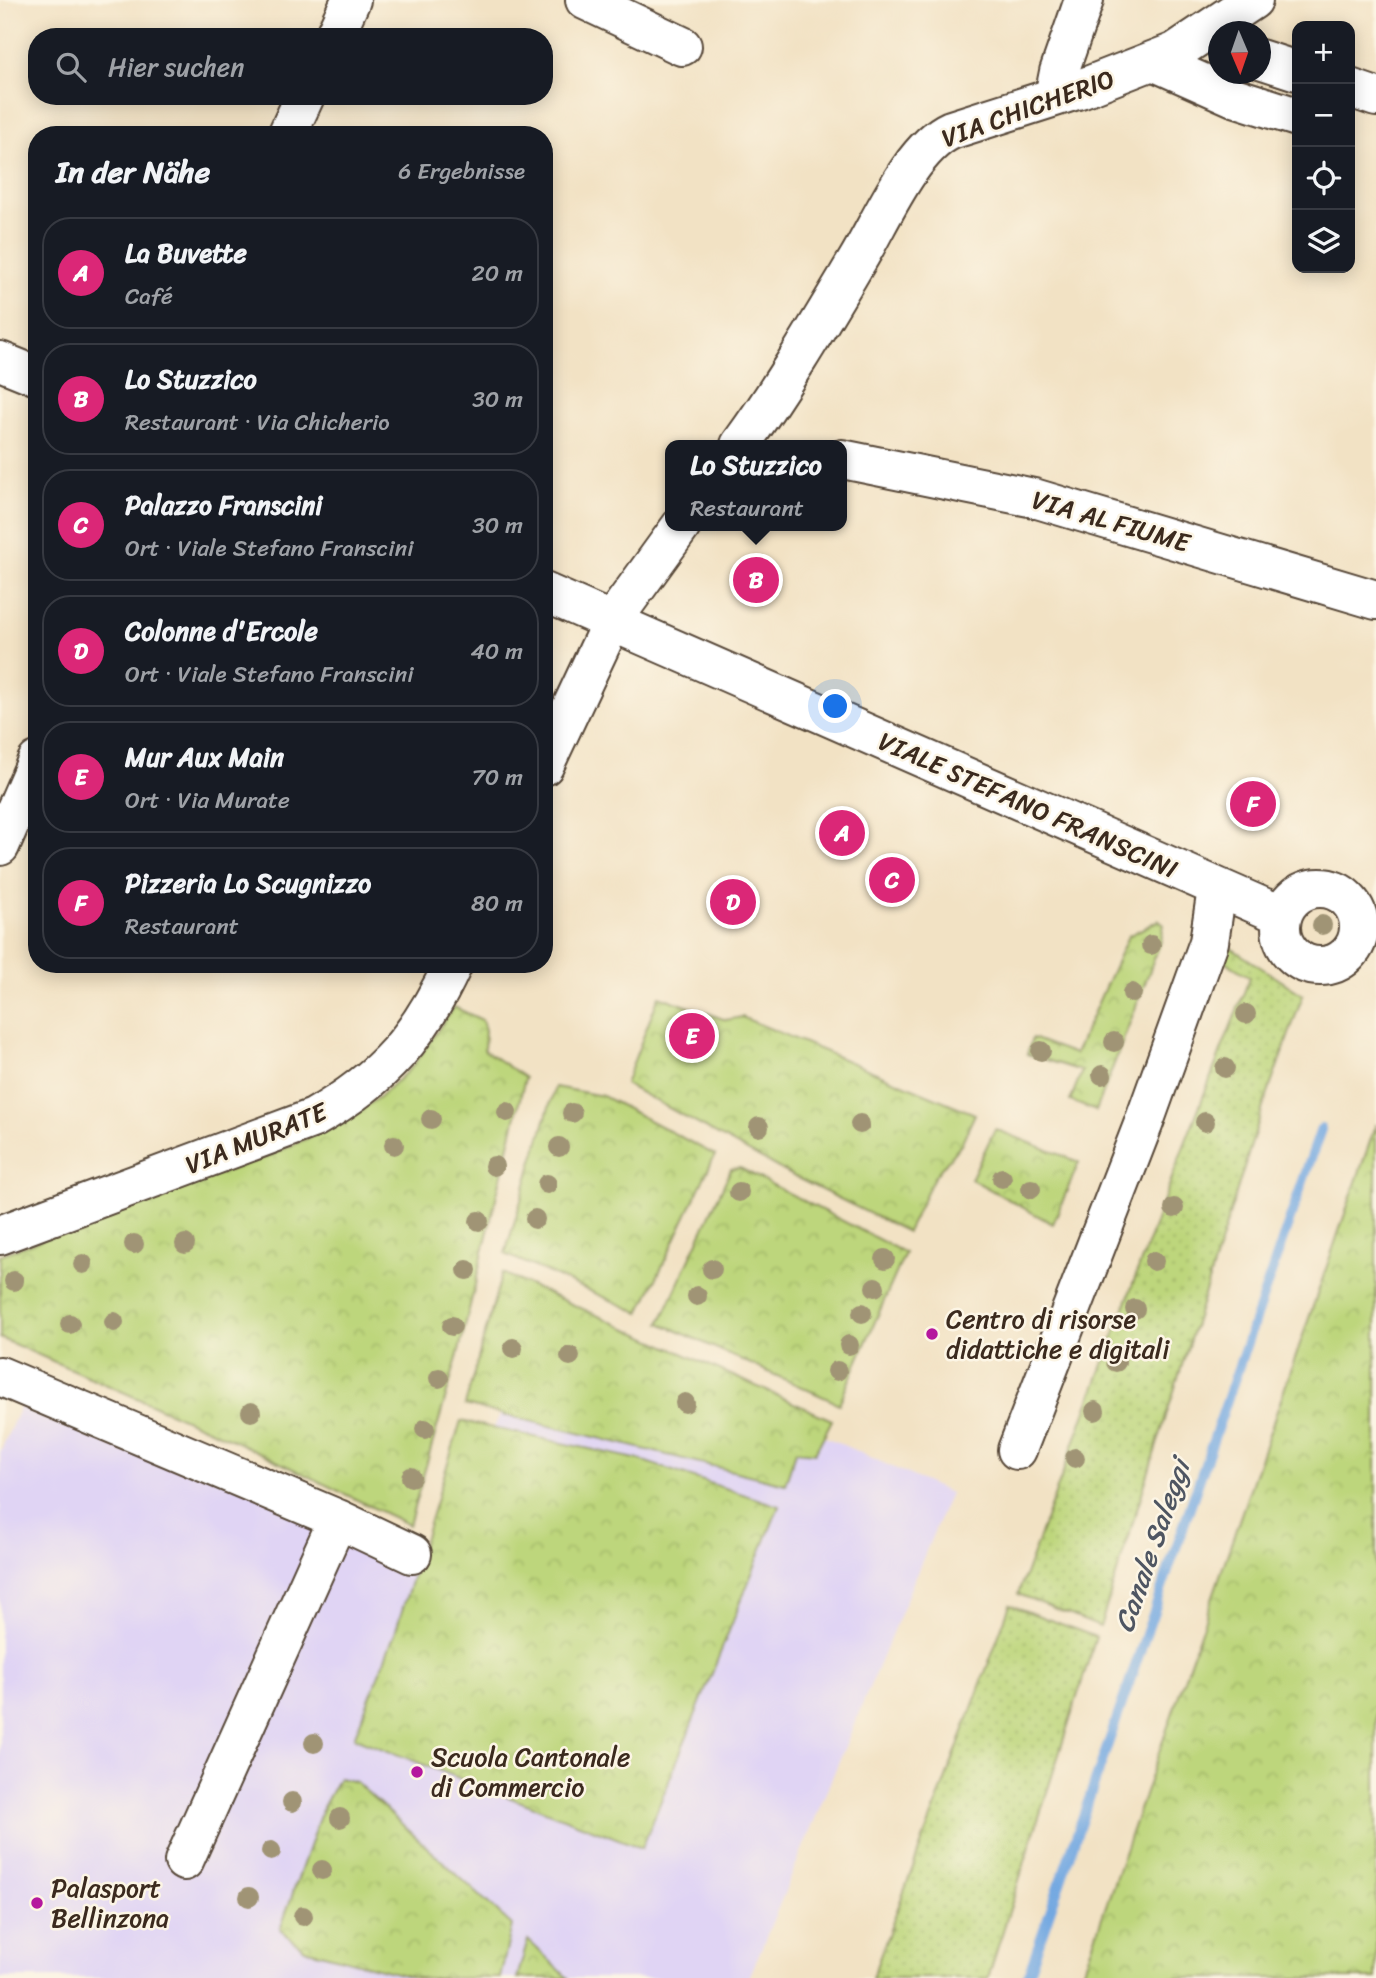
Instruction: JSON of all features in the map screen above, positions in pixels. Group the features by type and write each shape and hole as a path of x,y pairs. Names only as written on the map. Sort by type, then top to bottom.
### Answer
{"street":[{"path":"338,28 351,0"},
{"path":"585,0 682,46"},
{"path":"1054,97 1059,72 1084,0"},
{"name":"VIA CHICHERIO","path":"1229,21 1254,0"},
{"name":"VIA CHICHERIO","path":"751,440 904,181 932,141 951,130 1140,67 1208,37"},
{"path":"1271,62 1292,69"},
{"path":"1140,67 1144,83 1234,116"},
{"path":"1140,67 1292,115"},
{"path":"1355,90 1376,97"},
{"path":"291,126 301,105"},
{"path":"0,361 28,372"},
{"name":"VIA AL FIUME","path":"847,460 1034,498 1376,600"},
{"path":"553,747 612,621 677,531"},
{"name":"VIALE STEFANO FRANSCINI","path":"553,597 1281,915"},
{"path":"0,846 28,782"},
{"path":"1017,1450 1139,1136 1209,942 1217,889"},
{"name":"VIA MURATE","path":"0,1235 314,1118 351,1097 404,1049 422,1024 448,973"},
{"path":"0,1376 338,1519 412,1554"},
{"path":"184,1861 338,1519"}],"shaded area":[{"name":"Scuola Cantonale di Commercio","path":"558,1317 950,1493 749,1978 0,1978 0,1452 28,1389 413,1566"}],"green space":[{"path":"1159,920 1164,924 1161,941 1096,1111 1070,1101 1082,1071 1027,1054 1032,1038 1075,1054 1128,936"},
{"path":"1228,946 1303,995 1263,1107 1100,1627 1018,1594 1182,1151 1250,977 1224,961"},
{"path":"659,996 726,1020 742,1017 975,1114 961,1144 934,1177 907,1232 793,1176 625,1084"},
{"path":"454,1007 482,1020 485,1030 484,1050 525,1078 459,1351 409,1525 235,1441 0,1338 0,1255 268,1156 344,1122 379,1097 412,1067"},
{"path":"555,1087 603,1096 715,1155 640,1313 505,1254"},
{"path":"1376,1124 1376,1978 1081,1978"},
{"path":"995,1129 1079,1162 1053,1224 971,1179"},
{"path":"740,1168 905,1253 839,1404 660,1323 731,1169"},
{"path":"502,1273 832,1420 815,1453 796,1451 785,1484 465,1405"},
{"path":"461,1421 640,1460 779,1506 642,1848 354,1738 395,1633"},
{"path":"1010,1605 1096,1637 988,1978 872,1978"},
{"path":"339,1778 356,1782 512,1925 500,1978 415,1978 305,1949 280,1930 323,1807"},
{"path":"528,1940 568,1978 517,1978"}],"waterway":[{"name":"Canale Saleggi","path":"1027,1978 1321,1129"}],"place":[{"name":"Lo Stuzzico","path":"756,580"},
{"name":"Pizzeria Lo Scugnizzo","path":"1253,804"},
{"name":"La Buvette","path":"842,833"},
{"name":"Palazzo Franscini","path":"892,880"},
{"name":"Colonne d'Ercole","path":"733,902"},
{"name":"Mur Aux Main","path":"692,1036"},
{"name":"Centro di risorse didattiche e digitali","path":"932,1334"},
{"name":"Scuola Cantonale di Commercio","path":"417,1772"},
{"name":"Palasport Bellinzona","path":"37,1903"}]}
